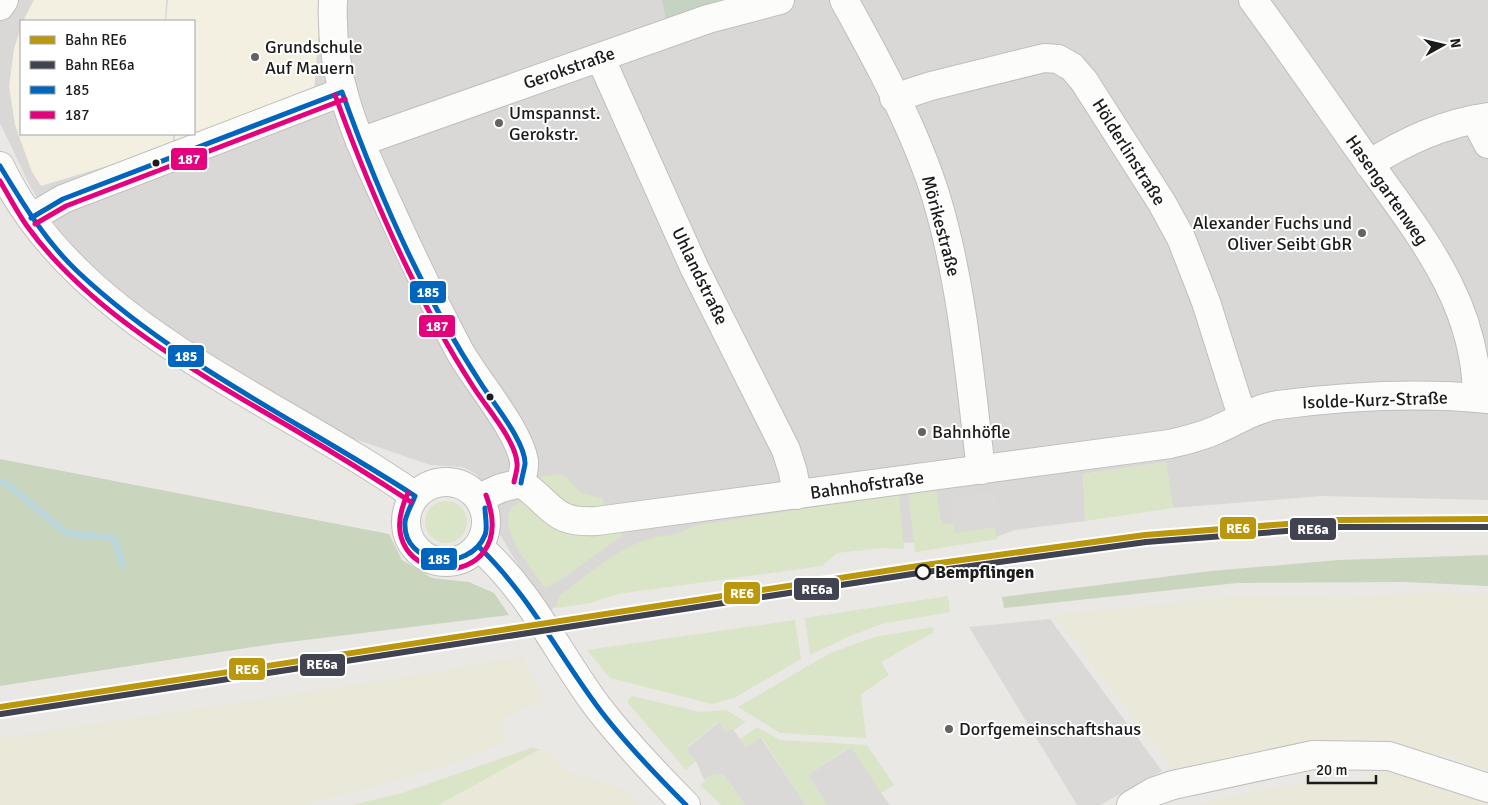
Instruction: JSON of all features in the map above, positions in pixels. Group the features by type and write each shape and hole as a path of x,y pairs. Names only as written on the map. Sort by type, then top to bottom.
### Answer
{"street":[{"path":"0,6 4,0"},
{"path":"333,0 335,54 342,92 360,142 444,323 463,357 519,443 525,463 521,483 501,488 480,498"},
{"name":"Gerokstraße","path":"360,142 708,19 780,0"},
{"name":"Mörikestraße","path":"844,0 918,149 936,198 952,259 965,340 981,470"},
{"name":"Hasengartenweg","path":"1254,0 1425,242 1450,286 1471,342 1482,399"},
{"name":"Uhlandstraße","path":"600,58 694,267 782,441 793,472 797,495"},
{"name":"Hölderlinstraße","path":"894,98 940,84 1044,58 1058,59 1072,67 1084,81 1124,143 1181,238 1252,412"},
{"path":"31,218 63,199 95,186 342,92"},
{"path":"1369,164 1426,133 1481,118 1488,144"},
{"path":"0,166 31,218 78,271 153,333 209,371 345,449 415,496"},
{"name":"Isolde-Kurz-Straße","path":"1252,412 1294,402 1369,397 1419,396 1482,399"},
{"name":"Bahnhofstraße","path":"521,483 534,491 556,515 584,522 1170,444 1216,430 1252,412"},
{"path":"448,481 460,483 480,498 485,509 487,522 485,535 479,546 464,558 447,563 434,561 423,556 414,547 406,526 406,516 415,496 436,482 448,481"},
{"path":"479,546 521,591 596,705 650,769 686,805"},
{"path":"1131,805 1153,792 1173,785 1313,755 1389,756 1488,788"}],"shaded area":[{"path":"0,0 1488,0 1488,500 1321,496 1173,508 1166,462 1083,474 1085,521 1015,530 993,538 831,547 602,592 545,611 498,531 496,519 498,510 476,474 462,467 430,465 352,438 269,393 188,343 113,284 65,239 31,188 0,123"},
{"path":"34,0 166,0 165,20 24,20"},
{"name":"Grundschule Auf Mauern","path":"168,0 321,0 314,94 175,144 175,135 195,135 195,20 166,20"},
{"path":"20,30 20,135 173,135 173,146 41,186 32,172 15,125 9,86 14,49"},
{"path":"348,110 363,150 345,156 329,116"},
{"path":"996,491 1000,526 955,533 950,497"},
{"path":"1427,592 1488,594 1488,771 1458,759 1397,745 1316,743 1285,746 1228,757 1188,768 1173,769 1054,615 1238,596 1346,598"},
{"path":"1050,619 1162,771 1100,805 1077,805 969,627"},
{"path":"523,656 545,700 501,719 508,741 464,759 404,778 304,805 0,805 0,738 378,681"},
{"path":"719,722 726,732 732,728 746,747 761,738 806,805 745,805 724,775 713,774 704,780 696,761 686,749"},
{"path":"851,747 890,805 827,805 808,775"},
{"path":"540,749 546,749 566,771 620,787 639,805 438,805"},
{"path":"1384,769 1488,799 1488,805 1198,805 1236,795 1311,781 1352,783"}],"green space":[{"path":"662,0 720,0 666,19"},
{"path":"0,459 389,534 402,560 432,578 469,582 494,593 509,615 273,644 0,686"},
{"path":"1166,462 1173,508 1085,521 1083,474"},
{"path":"558,474 566,477 581,493 602,498 605,505 602,508 572,509 540,482 540,477"},
{"path":"936,488 942,524 954,524 955,533 995,527 997,539 915,552 908,493"},
{"path":"899,494 904,549 882,548 837,553 822,566 617,594 590,603 557,608 559,596 589,573 620,552 650,539 680,533 693,526"},
{"path":"450,501 458,504 464,510 467,522 464,534 458,540 442,543 434,540 428,534 425,518 428,510 434,504"},
{"path":"521,501 623,531 622,536 553,585 544,587 518,550 509,529 508,518 510,509"},
{"path":"1488,555 1488,586 1406,582 1237,583 1004,608 1002,597 1211,571 1339,560"},
{"path":"948,596 950,612 882,624 850,636 810,655 805,618"},
{"path":"795,620 801,659 734,698 712,704 610,678 587,650"},
{"path":"933,627 934,632 881,662 889,675 861,694 866,738 780,733 738,707 830,653 875,637"},
{"path":"632,696 700,712 726,710 746,722 727,732 718,722 686,748 696,761 686,770 628,703 628,699"},
{"path":"757,727 780,740 867,745 894,785 881,793 850,747 808,775 827,805 806,805 762,738 746,747 740,739"},
{"path":"531,748 540,749 438,805 352,805 402,793"},
{"path":"713,774 724,775 745,805 721,805 700,785"}],"waterway":[{"path":"0,482 5,482 66,533 114,538 123,565"}],"rail line":[{"name":"RE6","path":"0,707 918,566 1145,535 1338,520 1488,519"},
{"name":"RE6a","path":"1,714 919,573 1146,542 1338,527 1488,527"}],"transit line":[{"name":"185","path":"342,92 386,204 439,314 520,445 525,464 521,483"},
{"name":"185","path":"31,218 63,199 342,92"},
{"name":"187","path":"335,95 380,208 414,282 453,354 512,445 517,465 514,482"},
{"name":"187","path":"35,224 66,206 345,99"},
{"name":"185","path":"0,166 45,235 78,272 116,305 157,336 242,392 415,496"},
{"name":"187","path":"0,181 27,226 53,258 115,315 186,365 339,456 411,502"},
{"name":"187","path":"408,493 400,525 406,549 423,563 444,569 466,565 484,552 492,528 486,495"},
{"name":"185","path":"415,496 405,522 407,537 414,548 425,555 438,559 452,559 466,555 477,547 486,532 485,508"},
{"name":"185","path":"479,547 527,604 582,686 607,719 686,805"}],"place":[{"name":"Grundschule Auf Mauern","path":"255,57"},
{"name":"Umspannst. Gerokstr.","path":"499,123"},
{"name":"Alexander Fuchs und Oliver Seibt GbR","path":"1362,233"},
{"name":"Bahnhöfle","path":"922,432"},
{"name":"Bempflingen","path":"923,572"},
{"name":"Dorfgemeinschaftshaus","path":"949,729"}]}
